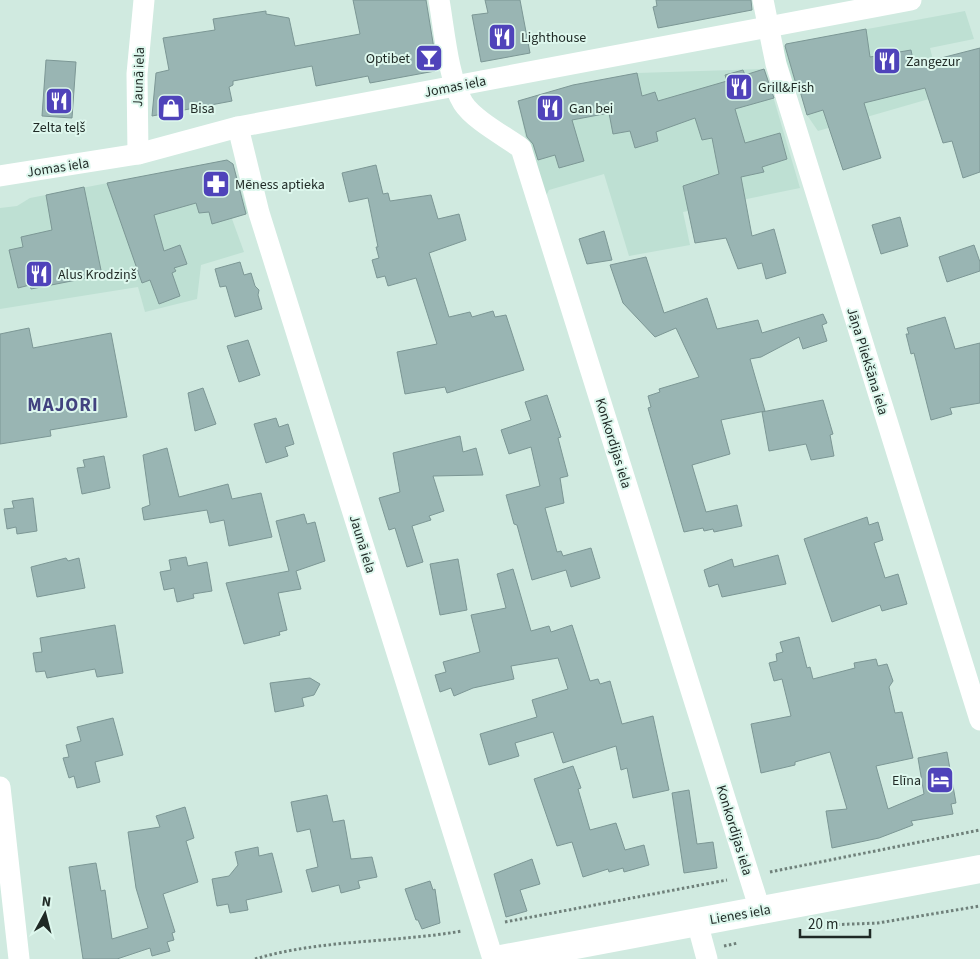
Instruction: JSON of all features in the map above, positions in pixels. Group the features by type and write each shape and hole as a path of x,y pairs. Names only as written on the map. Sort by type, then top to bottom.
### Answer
{"main road":[{"name":"Lienes iela","path":"501,959 980,870"}],"street":[{"name":"Jaunā iela","path":"138,154 137,74 144,0"},
{"name":"Konkordijas iela","path":"439,0 455,86 463,103 472,113 521,148 760,910"},
{"name":"Jāņa Pliekšāna iela","path":"763,0 776,64 980,720"},
{"name":"Jomas iela","path":"0,176 138,154 238,127 911,0"},
{"name":"Jaunā iela","path":"238,127 259,213 493,959"},
{"path":"0,787 19,959"},
{"path":"697,922 706,956"}],"path":[{"path":"255,959 280,951 425,937 483,927 980,830"},
{"path":"821,926 878,923 980,906"},
{"path":"706,956 720,946 739,942"}],"shaded area":[{"path":"965,11 974,39 930,48 933,60 922,78 929,99 818,131 807,115 798,85 794,85 783,51 786,44"},
{"path":"765,69 800,188 683,212 690,245 629,256 604,174 549,190 546,196 526,140 518,101 637,73"},
{"path":"227,160 233,164 248,213 232,219 244,252 201,265 197,299 145,312 138,287 0,309 0,208 17,206 30,198"}],"building":[{"path":"353,0 426,0 437,67 435,71 370,83 368,76 316,86 312,66 233,81 233,85 229,87 232,101 152,116 156,73 169,70 163,38 215,30 213,19 266,11 266,14 289,18 295,46 360,34"},
{"name":"Lighthouse","path":"485,0 520,0 530,53 481,62 472,15 488,13"},
{"path":"656,0 751,0 752,10 658,28 653,7 657,6"},
{"path":"866,29 870,57 911,50 914,65 980,48 980,172 963,178 952,141 943,143 925,88 864,103 881,158 843,170 823,110 807,115 785,46 786,44"},
{"path":"46,60 76,62 72,118 42,116"},
{"path":"764,69 774,98 735,109 745,143 780,133 787,159 762,167 764,172 741,177 752,236 774,229 786,273 766,279 762,263 738,269 726,238 695,243 683,186 719,174 712,138 702,140 695,118 656,132 658,141 635,148 630,131 613,134 609,113 572,120 584,161 559,168 555,155 538,160 533,144 527,137 518,101 573,85 637,73 642,96 655,92 658,101 727,81 725,75 743,70 745,75"},
{"path":"227,160 233,164 246,214 212,224 209,212 199,213 196,203 154,215 164,251 180,245 187,264 174,268 176,271 172,273 180,296 159,304 150,280 142,283 107,183"},
{"path":"376,165 383,194 388,193 390,201 431,195 438,219 459,214 466,240 429,253 449,317 470,312 472,317 493,311 495,317 506,315 524,370 447,393 445,387 405,394 397,352 437,344 416,278 388,286 385,276 377,278 372,260 379,258 376,247 378,247 368,198 349,202 342,173"},
{"path":"84,187 102,275 31,289 30,285 18,288 9,250 23,247 21,237 52,230 46,195"},
{"path":"900,217 908,246 881,254 872,225"},
{"path":"604,231 612,260 587,264 579,239"},
{"path":"974,245 980,262 980,271 947,282 939,257"},
{"path":"646,257 664,313 707,298 717,329 758,320 762,333 823,314 827,323 822,325 827,341 803,349 799,337 761,357 750,359 765,411 721,420 730,454 692,465 706,512 737,505 742,526 714,532 713,529 704,531 703,528 684,532 648,408 651,407 648,396 660,392 659,389 699,377 676,328 655,337 623,303 610,265"},
{"path":"240,262 244,275 251,273 255,286 259,290 258,295 262,309 235,317 226,286 220,287 215,269"},
{"path":"945,317 955,349 980,343 980,403 950,408 952,414 931,420 914,353 911,354 906,334 909,334 907,328"},
{"path":"29,328 33,348 111,333 127,417 50,430 51,436 0,444 0,334"},
{"path":"248,340 260,375 239,382 227,346"},
{"path":"203,388 216,424 195,431 188,393"},
{"path":"547,395 561,437 558,438 568,476 560,478 564,503 545,508 557,552 561,551 563,556 591,548 600,578 571,587 566,570 532,580 517,525 514,524 506,495 540,486 531,447 509,454 501,430 531,420 525,402"},
{"path":"823,400 833,434 830,435 834,456 811,460 806,444 769,451 762,412"},
{"path":"276,418 279,427 288,424 294,444 285,447 288,456 266,463 254,424"},
{"path":"460,436 463,452 476,448 483,475 433,476 444,511 429,516 431,520 412,526 423,562 407,567 395,528 389,530 379,498 400,492 393,453"},
{"path":"167,448 179,497 228,484 232,499 261,493 272,537 229,546 224,520 210,523 207,510 144,520 142,508 150,505 143,455"},
{"path":"104,456 110,488 82,494 77,468 85,467 83,460"},
{"path":"33,498 37,531 17,534 16,527 7,529 4,509 14,508 12,501"},
{"path":"304,514 307,524 315,522 325,561 296,571 301,589 278,593 287,630 279,632 280,635 244,644 226,583 289,571 276,521"},
{"path":"867,517 869,525 878,522 883,540 874,543 885,578 898,574 907,604 882,611 880,605 832,622 804,539"},
{"path":"778,555 786,584 722,597 718,584 709,587 704,570 732,559 734,567"},
{"path":"186,557 188,566 207,562 212,591 193,594 194,598 177,602 174,588 164,590 160,572 171,570 169,560"},
{"path":"66,558 68,561 79,558 85,588 37,597 31,567"},
{"path":"458,559 467,610 440,615 430,564"},
{"path":"513,569 531,631 549,626 551,632 572,625 590,681 598,679 600,684 610,681 622,724 653,716 669,790 633,798 627,768 621,770 616,746 563,763 553,732 515,743 519,756 489,765 480,734 537,717 532,700 568,689 558,658 511,666 514,679 473,688 454,696 451,688 440,692 435,675 446,672 443,662 480,652 471,615 506,608 497,574"},
{"path":"115,625 123,673 97,677 95,669 47,678 45,671 36,672 33,653 42,652 40,638"},
{"path":"799,637 807,668 810,667 813,679 855,668 854,663 876,659 878,666 887,664 893,681 889,687 895,713 902,712 913,758 876,766 888,809 924,794 918,758 947,752 956,803 951,804 953,814 911,821 913,825 879,838 832,848 826,811 847,809 830,752 795,762 795,765 761,773 751,724 791,716 782,679 774,681 769,663 777,661 776,654 783,652 780,642"},
{"path":"310,678 320,684 314,695 302,698 304,706 275,712 270,683"},
{"path":"113,718 123,755 95,762 100,782 77,788 74,776 69,778 63,758 69,757 66,745 81,741 77,727"},
{"path":"573,766 581,788 578,789 590,830 616,823 625,850 644,845 649,865 624,872 623,868 609,872 608,869 583,877 572,842 557,846 534,779"},
{"path":"689,790 697,844 713,842 717,868 684,873 672,793"},
{"path":"327,795 333,822 344,820 351,859 372,857 377,877 358,881 360,888 341,893 339,885 312,892 306,870 318,867 310,829 297,832 291,802"},
{"path":"185,807 194,838 186,841 198,882 163,894 175,932 172,933 174,940 167,942 170,951 152,956 150,948 117,959 83,959 69,867 96,863 101,891 105,890 112,939 148,928 136,888 128,832 160,827 156,816"},
{"path":"258,847 259,856 272,853 282,892 246,900 248,910 230,913 228,904 217,906 212,879 229,876 238,865 235,852"},
{"path":"532,859 540,884 520,890 527,911 506,917 494,874"},
{"path":"430,881 433,890 435,889 440,923 422,929 418,920 416,920 405,889"}],"place":[{"name":"Lighthouse","path":"502,37"},
{"name":"Optibet","path":"429,58"},
{"name":"Zangezur","path":"887,61"},
{"name":"Grill&Fish","path":"739,87"},
{"name":"Zelta teļš","path":"59,101"},
{"name":"Bisa","path":"171,108"},
{"name":"Gan bei","path":"550,108"},
{"name":"Mēness aptieka","path":"216,184"},
{"name":"Alus Krodziņš","path":"39,274"},
{"name":"Elīna","path":"940,780"}],"district":[{"name":"MAJORI","path":"63,404"}]}
